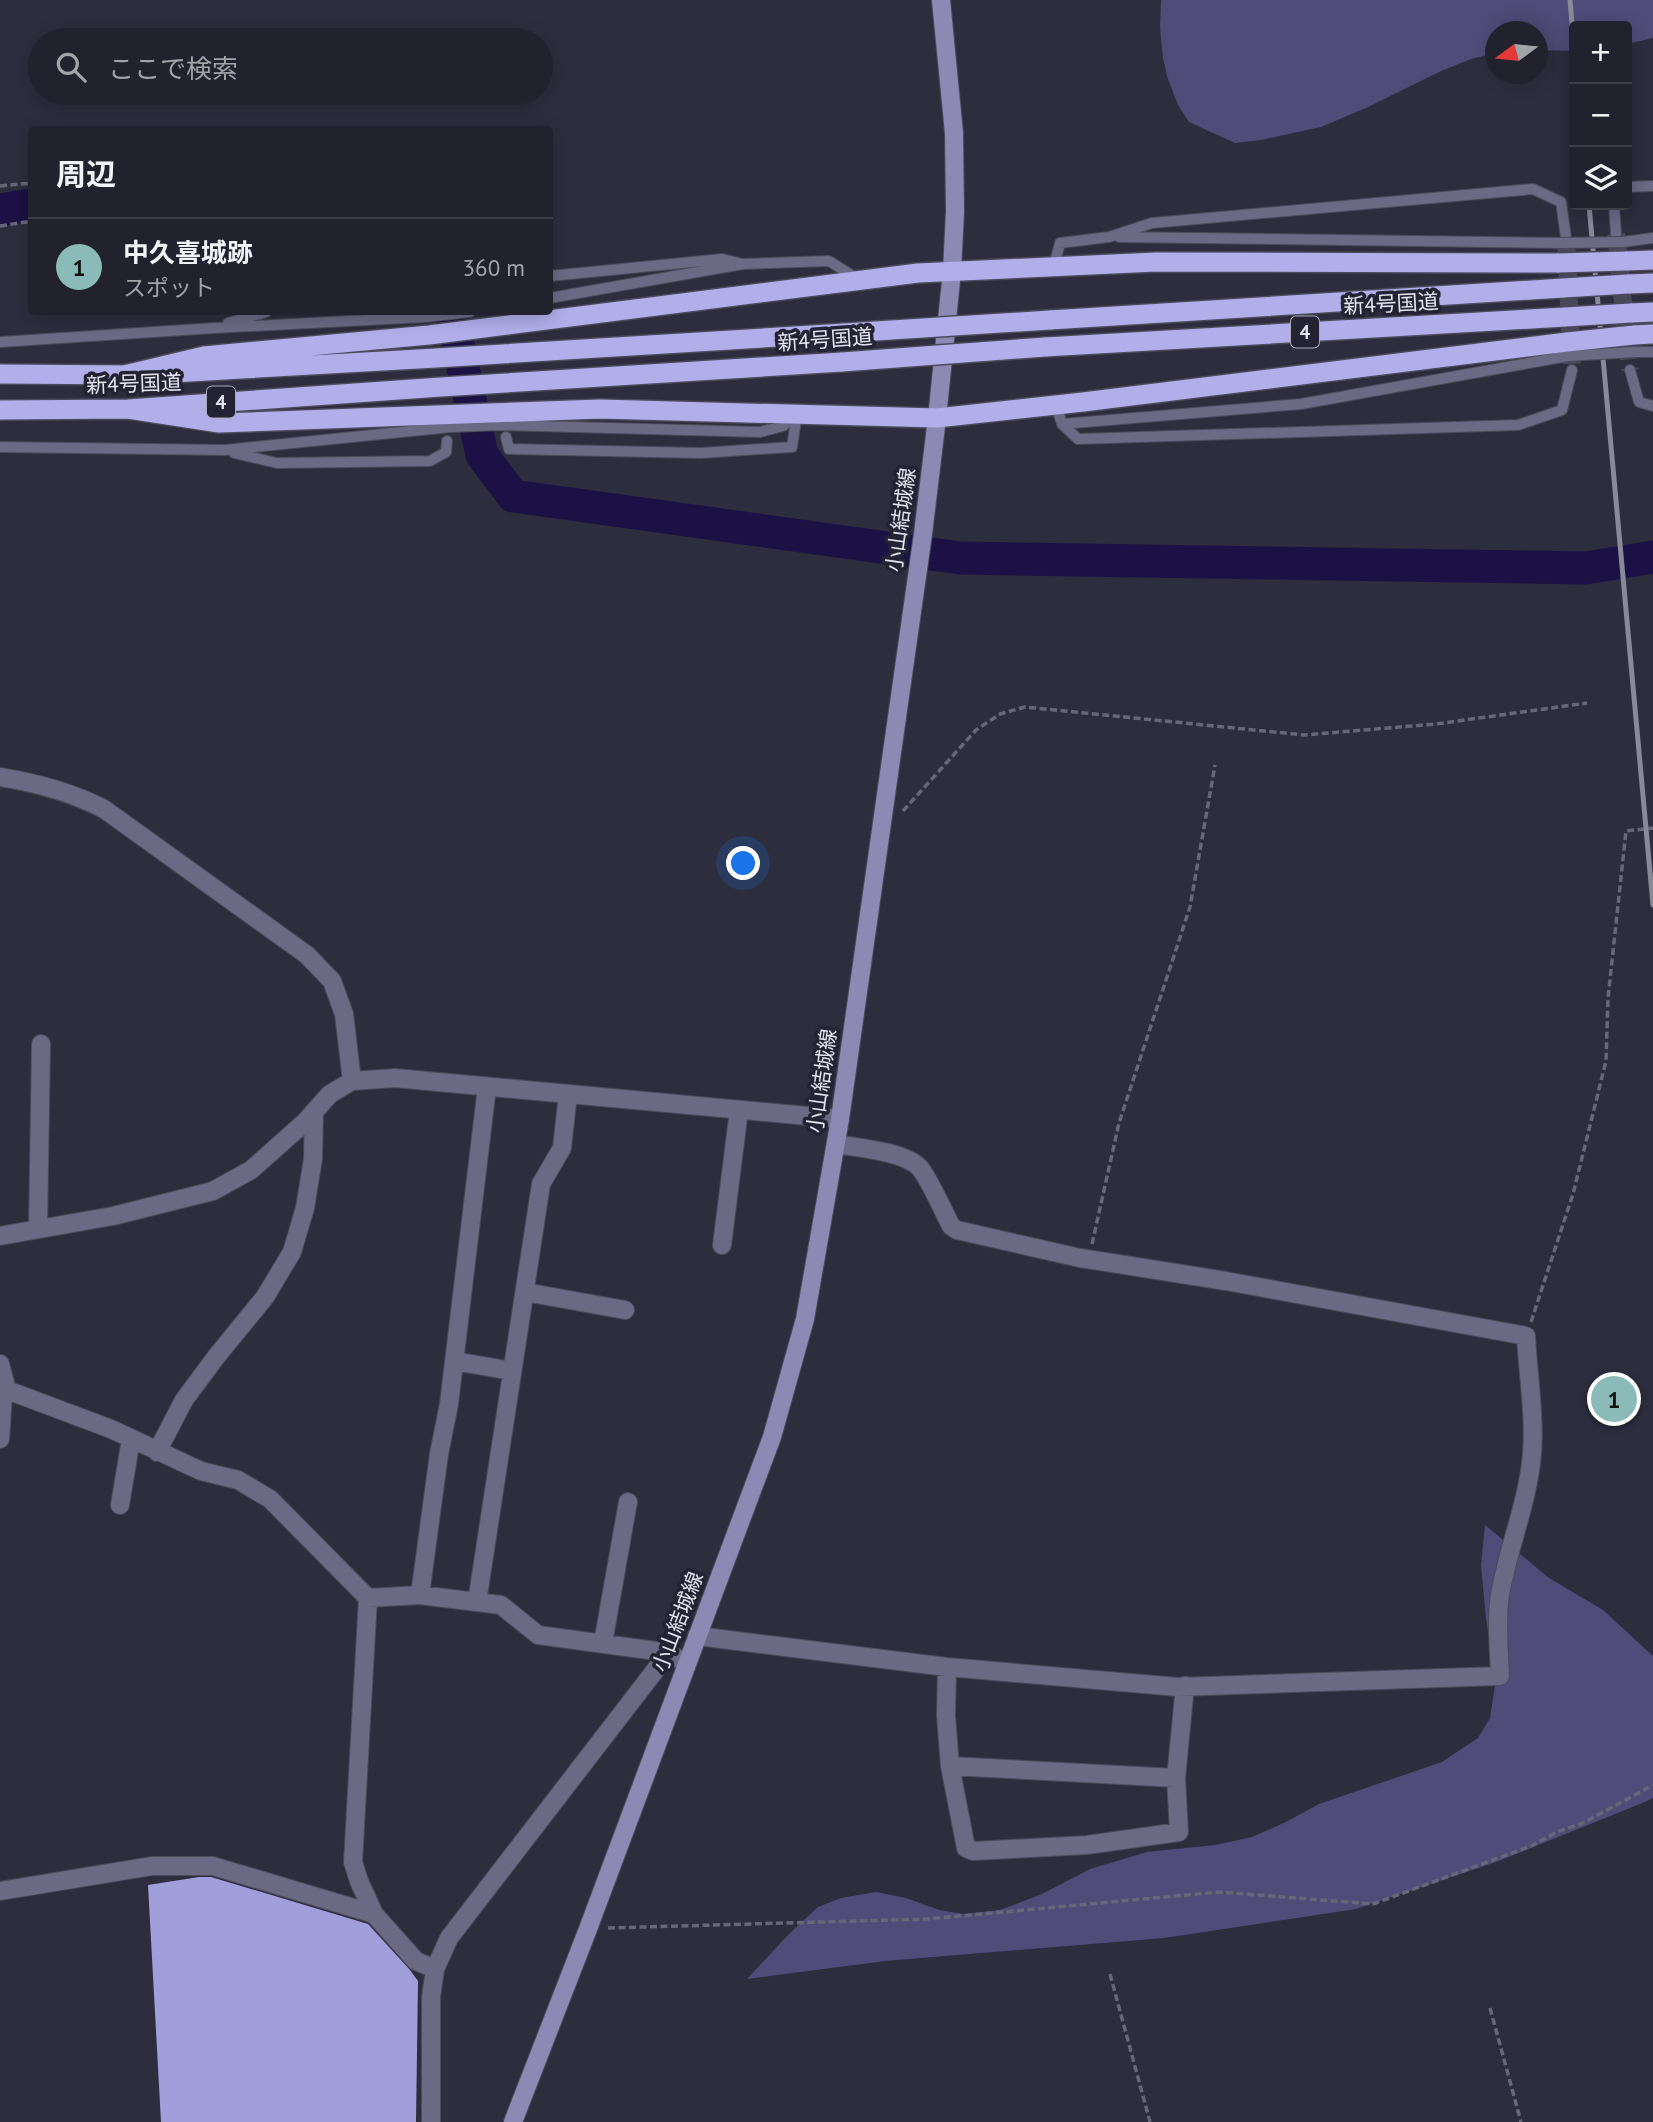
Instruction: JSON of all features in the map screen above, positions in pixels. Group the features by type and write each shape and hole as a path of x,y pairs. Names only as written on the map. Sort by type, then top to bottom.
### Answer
{"highway":[{"path":"553,312 906,274 1156,261 1622,245 1653,260"},
{"name":"新4号国道","path":"0,374 124,375 436,359 1653,283"},
{"name":"新4号国道","path":"0,410 128,409 1045,347 1653,312"},
{"path":"124,375 204,356 421,319 472,320 520,315"},
{"path":"128,409 219,423 498,419 600,409 937,418 1640,340"}],"main road":[{"name":"小山結城線","path":"513,2122 772,1437 799,1345 840,1119 937,418 956,212 954,133 941,0"}],"street":[{"path":"0,777 53,788 104,809 307,955 332,981 344,1014 352,1081"},
{"path":"38,1229 41,1044"},
{"path":"0,1236 113,1216 213,1191 251,1170 330,1094 352,1081 395,1078 840,1119"},
{"path":"421,1595 439,1454 449,1404 487,1087"},
{"path":"477,1602 541,1184 562,1148 568,1094"},
{"path":"722,1245 738,1110"},
{"path":"157,1452 184,1400 265,1297 292,1252 305,1208 313,1159 314,1112"},
{"path":"697,1636 947,1667 1185,1686 1500,1676 1500,1596 1525,1499 1531,1456 1533,1430 1527,1336 1226,1281 1089,1260 957,1230 951,1227 921,1169 910,1161 836,1144"},
{"path":"525,1292 625,1310"},
{"path":"454,1362 512,1371"},
{"path":"0,1364 7,1390 3,1396 0,1439"},
{"path":"7,1390 111,1429 201,1471 238,1480 270,1499 368,1598 353,1862 374,1914 416,1961 435,1969"},
{"path":"120,1505 131,1439"},
{"path":"603,1643 628,1502"},
{"path":"368,1598 421,1595 501,1605 538,1635 656,1651 688,1660"},
{"path":"431,2122 431,1997 435,1969 449,1938 667,1655"},
{"path":"947,1667 946,1716 950,1766 966,1848 973,1851 1087,1845 1179,1832 1176,1778 1185,1686"},
{"path":"950,1766 1176,1778"},
{"path":"0,1891 152,1866 214,1866 374,1914"}],"lane":[{"path":"1632,187 1653,186"},
{"path":"1054,266 1060,243 1109,237 1561,248 1561,202 1533,189 1152,223 1109,237"},
{"path":"1615,210 1622,245 1653,238"},
{"path":"553,276 722,259 743,264"},
{"path":"553,297 743,264 829,261 860,280"},
{"path":"214,328 256,315"},
{"path":"0,342 214,328 421,319"},
{"path":"1640,340 1653,352"},
{"path":"1062,424 1301,404 1567,349"},
{"path":"1630,369 1639,402 1653,406"},
{"path":"1056,405 1062,424 1078,439 1518,425 1562,410 1572,370"},
{"path":"506,437 509,449 701,453 792,447 797,414"},
{"path":"0,447 225,450 450,420"},
{"path":"225,450 277,463 429,461 446,452 447,440"}],"path":[{"path":"0,186 28,183"},
{"path":"0,226 28,222"},
{"path":"878,838 976,730 1000,714 1026,707 1304,735 1436,724 1587,702"},
{"path":"1089,1260 1119,1123 1190,907 1215,765"},
{"path":"1527,1336 1573,1194 1606,1061 1608,998 1626,831 1653,828"},
{"path":"588,1929 927,1919 1219,1892 1373,1905 1531,1846 1559,1831 1581,1824 1653,1785"},
{"path":"1110,1974 1150,2122"},
{"path":"1490,2008 1521,2122"}],"shaded area":[{"path":"1161,0 1653,0 1653,38 1632,43 1632,21 1569,21 1569,51 1548,50 1548,21 1485,21 1485,56 1441,71 1321,127 1235,143 1189,122 1178,105 1167,76 1160,28"},
{"path":"1485,1525 1549,1578 1603,1610 1653,1656 1653,1798 1496,1862 1356,1909 1164,1938 885,1961 747,1979 818,1907 841,1898 876,1892 906,1898 939,1910 964,1914 1000,1910 1042,1894 1090,1869 1147,1852 1215,1845 1252,1837 1319,1804 1442,1762 1478,1738 1490,1718 1496,1679 1481,1565"}],"building":[{"path":"211,1877 368,1924 410,1970 418,1981 416,2122 161,2122 148,1885"}],"waterway":[{"path":"0,210 28,206"},
{"path":"452,315 482,455 513,496 960,558 1585,568 1653,557"}],"tunnel":[{"path":"1616,234 1630,370"},
{"path":"1566,238 1572,370"}],"railway":[{"path":"1570,0 1572,21"},
{"path":"1589,210 1653,905"}],"place":[{"name":"中久喜城跡","path":"1614,1399"}]}
